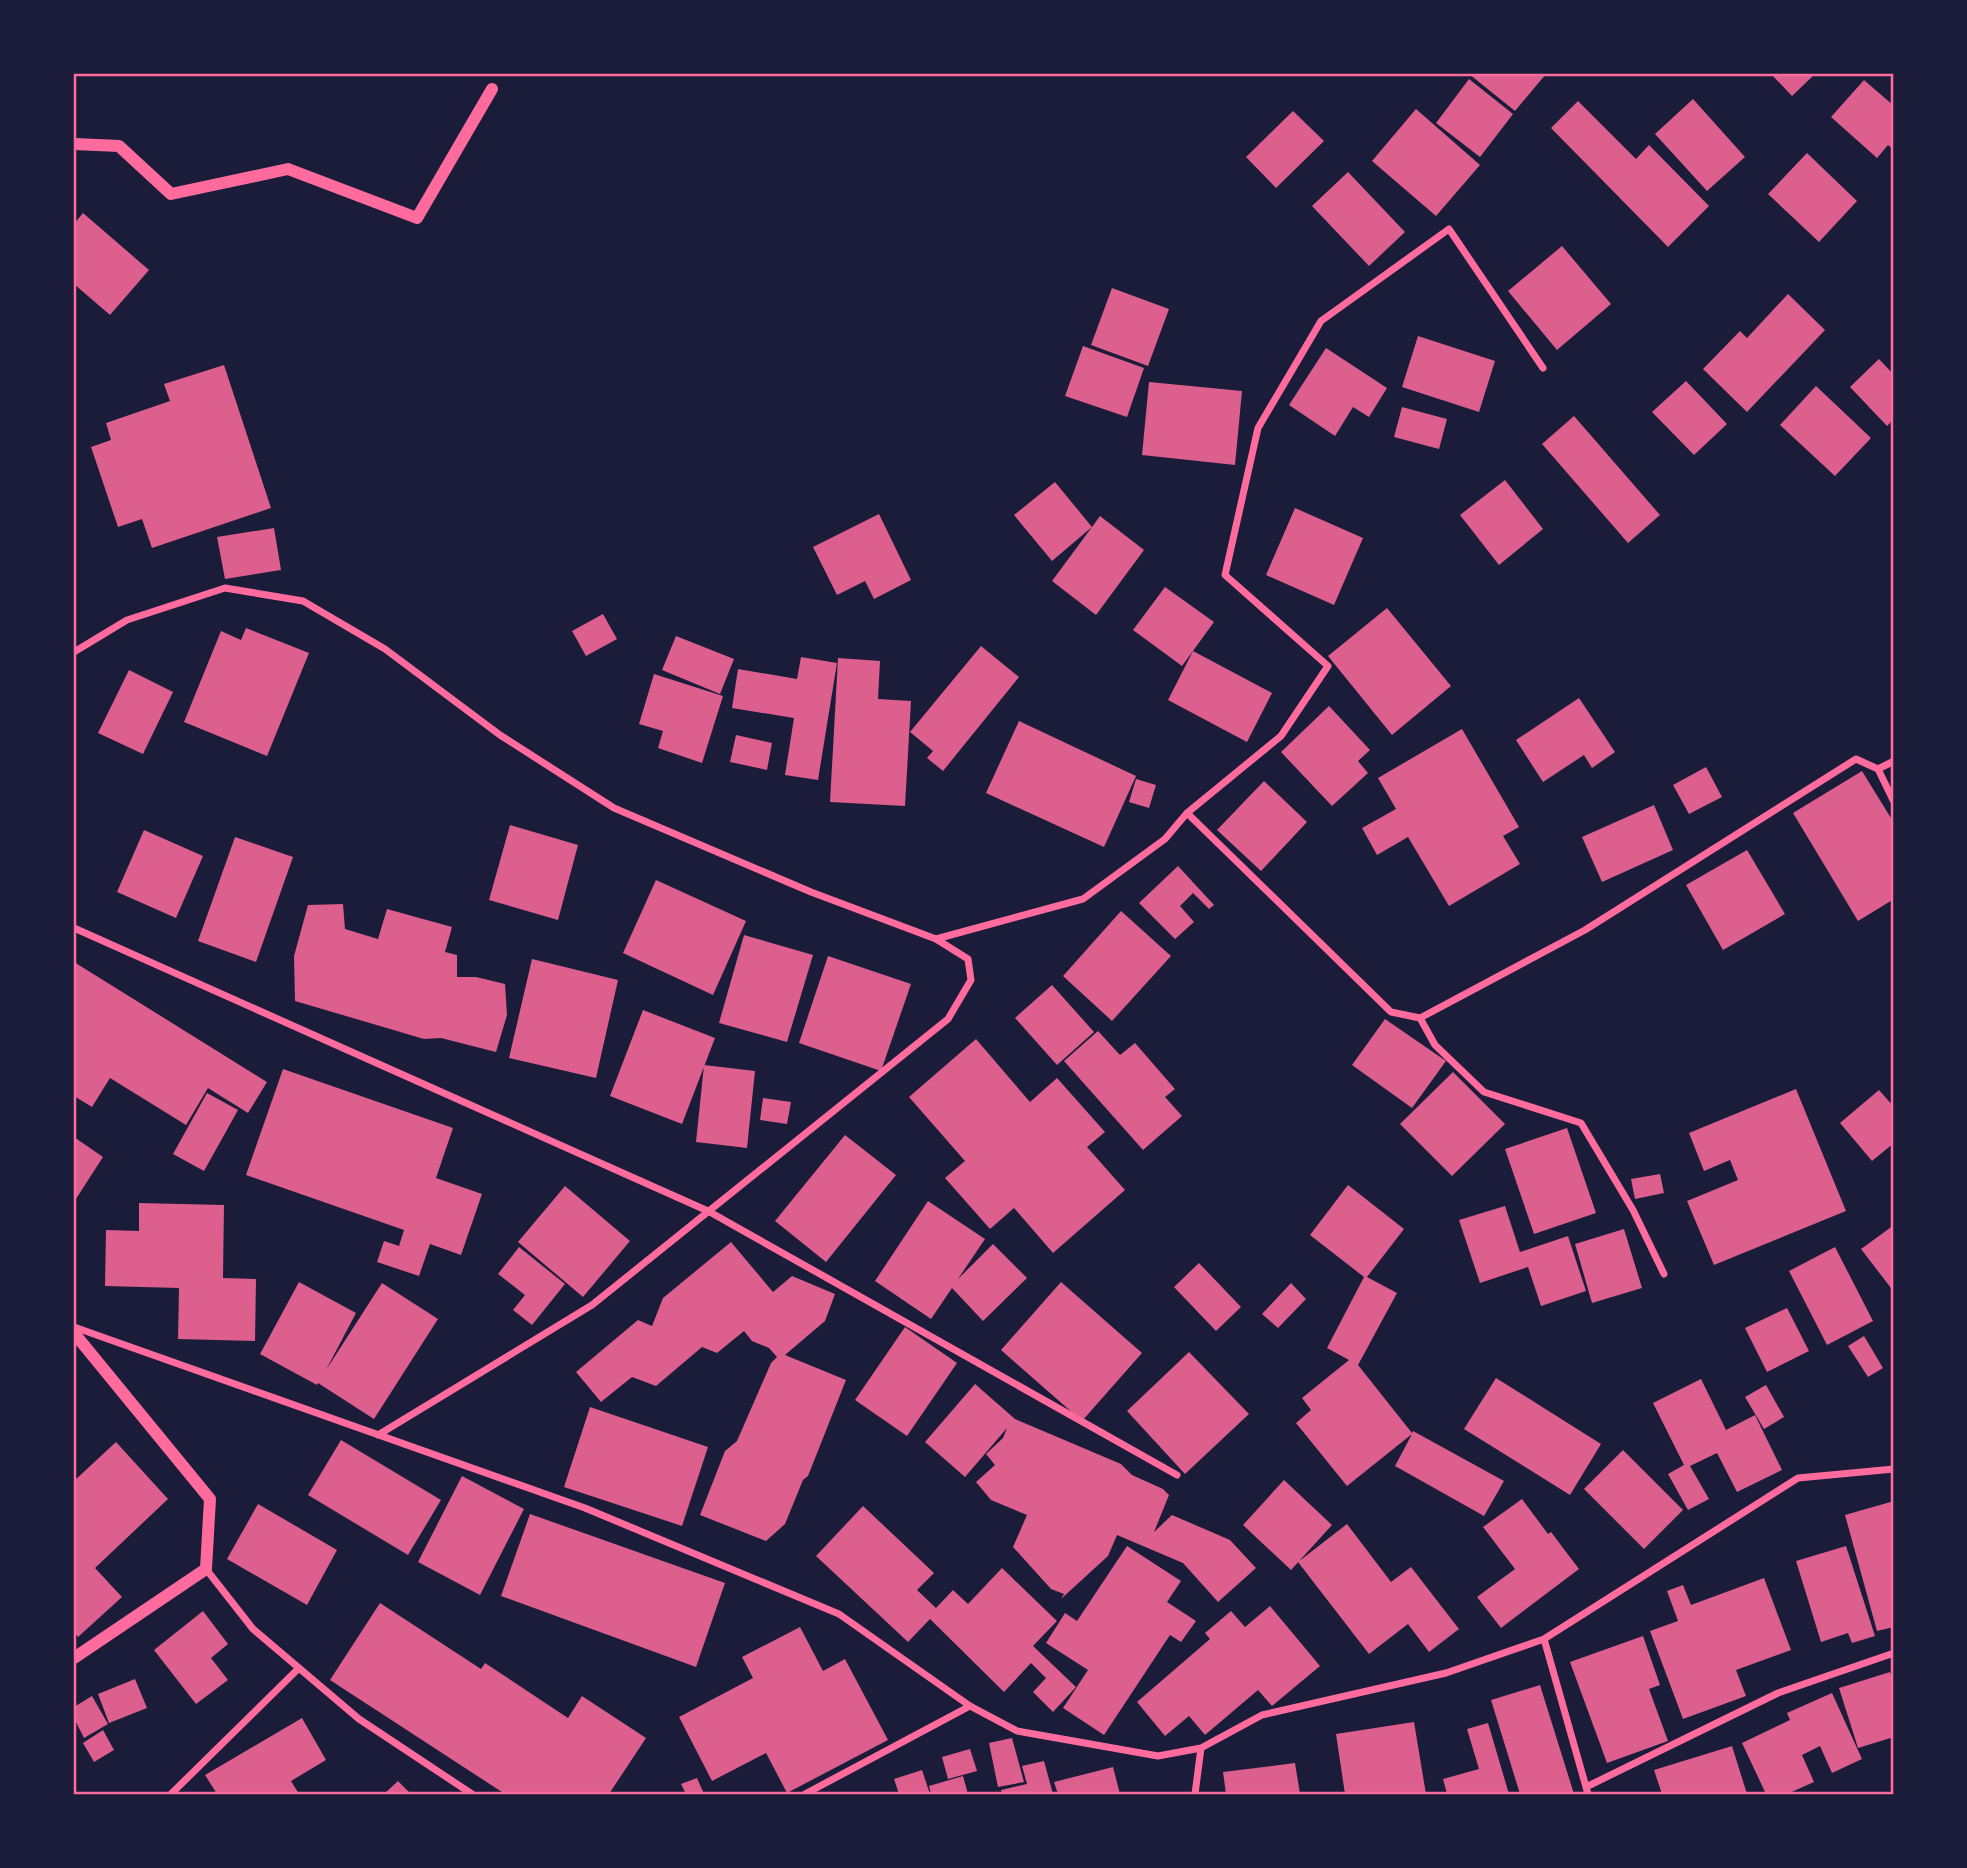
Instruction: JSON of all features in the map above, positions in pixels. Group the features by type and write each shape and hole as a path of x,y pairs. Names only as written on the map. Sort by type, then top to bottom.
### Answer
{"street":[{"path":"74,144 119,146 172,194 288,169 417,218 492,89"},
{"path":"936,939 1083,899 1165,839 1187,813 1281,736 1328,666 1225,575 1258,428 1321,321 1449,229 1543,368"},
{"path":"74,652 127,620 225,588 303,601 386,649 500,735 614,808 811,892 936,939 968,960 971,980 948,1019 592,1305 379,1435"},
{"path":"1187,813 1391,1012 1419,1018 1585,930 1856,759 1878,769 1894,802"},
{"path":"1878,769 1894,761"},
{"path":"74,928 708,1211 1177,1475"},
{"path":"1419,1018 1435,1045 1484,1091 1581,1124 1633,1210 1664,1274"},
{"path":"74,1327 585,1508 839,1614 970,1706 1017,1731 1158,1756 1201,1748 1262,1715 1446,1673 1544,1639 1798,1478 1894,1469"},
{"path":"74,1333 210,1499 206,1569 253,1629 359,1720 472,1794"},
{"path":"74,1658 206,1569"},
{"path":"1544,1639 1587,1791 1778,1693 1894,1653"},
{"path":"171,1794 299,1668"},
{"path":"805,1794 970,1706"},
{"path":"1195,1794 1201,1748"}],"building":[{"path":"1469,74 1546,74 1515,111"},
{"path":"1771,74 1815,74 1792,96"},
{"path":"1469,79 1513,114 1480,157 1436,123"},
{"path":"1864,80 1894,106 1894,150 1888,145 1877,158 1831,117"},
{"path":"1693,99 1745,157 1707,191 1655,134"},
{"path":"1578,101 1636,159 1649,145 1709,206 1668,247 1551,128"},
{"path":"1416,109 1480,165 1436,216 1372,161"},
{"path":"1293,111 1324,141 1276,188 1246,157"},
{"path":"1807,153 1857,201 1819,242 1768,194"},
{"path":"1348,172 1405,232 1369,266 1312,206"},
{"path":"83,213 149,270 110,315 74,284 74,224"},
{"path":"1562,246 1611,304 1557,350 1508,291"},
{"path":"1112,288 1169,309 1148,366 1091,345"},
{"path":"1788,294 1825,330 1747,412 1703,369 1740,331 1747,338"},
{"path":"1418,336 1495,361 1479,412 1402,387"},
{"path":"1083,346 1144,368 1127,417 1065,396"},
{"path":"1326,348 1387,388 1369,417 1353,407 1335,436 1289,405"},
{"path":"1879,359 1894,375 1894,419 1887,426 1850,387"},
{"path":"224,365 271,508 152,548 142,519 118,527 91,447 111,440 106,423 170,401 164,384"},
{"path":"1686,381 1727,424 1694,455 1652,412"},
{"path":"1149,382 1242,391 1235,465 1142,455"},
{"path":"1816,386 1871,438 1835,476 1780,425"},
{"path":"1402,407 1447,419 1439,449 1394,437"},
{"path":"1574,416 1660,515 1628,543 1542,444"},
{"path":"1505,480 1543,529 1499,565 1460,515"},
{"path":"1055,482 1092,527 1052,561 1014,515"},
{"path":"1295,508 1363,538 1334,605 1266,575"},
{"path":"879,514 911,580 874,599 865,581 837,595 813,547"},
{"path":"1100,516 1144,550 1096,615 1052,581"},
{"path":"274,528 281,570 225,579 217,537"},
{"path":"1165,587 1214,622 1182,666 1133,630"},
{"path":"1387,608 1451,686 1392,735 1328,656"},
{"path":"603,614 617,639 586,656 572,631"},
{"path":"246,628 309,653 267,756 184,722 221,631 241,640"},
{"path":"676,636 734,659 720,694 662,670"},
{"path":"981,646 1019,677 943,771 927,758 933,751 910,732"},
{"path":"1193,651 1272,693 1247,742 1168,700"},
{"path":"801,657 837,663 818,780 785,775 794,718 732,708 738,669 797,679"},
{"path":"838,658 880,661 878,699 911,701 905,806 830,802"},
{"path":"129,670 173,692 143,754 98,733"},
{"path":"654,674 723,696 702,763 658,748 663,731 639,724"},
{"path":"1579,698 1615,752 1592,768 1584,755 1543,782 1516,740"},
{"path":"1329,706 1370,750 1358,761 1368,773 1332,806 1281,752"},
{"path":"1019,721 1136,776 1104,847 986,793"},
{"path":"1462,729 1519,827 1503,836 1520,864 1449,906 1408,837 1377,855 1362,828 1396,809 1378,778"},
{"path":"736,735 772,743 767,770 730,762"},
{"path":"1706,767 1722,797 1689,814 1673,785"},
{"path":"1862,771 1894,823 1894,899 1858,921 1793,813"},
{"path":"1136,779 1156,785 1149,808 1129,802"},
{"path":"1264,781 1307,822 1261,871 1217,830"},
{"path":"1654,805 1673,850 1602,882 1582,837"},
{"path":"510,825 578,845 558,920 489,900"},
{"path":"144,830 203,856 176,918 117,892"},
{"path":"235,837 293,857 256,962 198,941"},
{"path":"1747,850 1785,914 1723,950 1686,885"},
{"path":"1178,866 1214,905 1209,909 1193,893 1180,906 1194,922 1175,939 1139,903"},
{"path":"656,880 746,921 713,995 623,953"},
{"path":"343,904 345,929 378,939 387,909 452,927 445,952 457,955 457,977 476,977 505,984 507,1015 496,1052 441,1038 424,1039 295,1001 294,956 308,905"},
{"path":"1121,911 1171,956 1112,1021 1063,976"},
{"path":"744,935 813,955 787,1042 719,1023"},
{"path":"828,956 911,984 881,1071 799,1043"},
{"path":"532,959 618,980 596,1078 509,1058"},
{"path":"74,962 267,1082 248,1113 208,1088 186,1125 110,1078 92,1107 74,1096"},
{"path":"1052,985 1094,1032 1057,1065 1015,1018"},
{"path":"643,1010 715,1038 682,1124 610,1096"},
{"path":"1385,1019 1446,1061 1412,1108 1352,1065"},
{"path":"1098,1031 1120,1055 1135,1043 1175,1089 1165,1097 1182,1116 1143,1150 1064,1061"},
{"path":"976,1039 1030,1102 1057,1078 1105,1132 1087,1147 1125,1190 1053,1253 1014,1208 990,1229 945,1178 965,1161 909,1097"},
{"path":"704,1065 755,1071 747,1148 696,1142"},
{"path":"283,1069 453,1128 436,1178 482,1194 461,1255 430,1244 419,1276 377,1262 384,1241 399,1246 404,1230 246,1175"},
{"path":"1453,1072 1505,1124 1452,1176 1400,1124"},
{"path":"1796,1089 1846,1211 1714,1265 1687,1201 1738,1180 1730,1160 1704,1171 1689,1133"},
{"path":"1879,1090 1894,1107 1894,1143 1872,1161 1840,1123"},
{"path":"207,1093 238,1110 204,1171 173,1154"},
{"path":"763,1098 791,1102 787,1124 760,1120"},
{"path":"1567,1128 1596,1213 1534,1234 1505,1149"},
{"path":"845,1135 896,1175 826,1262 775,1221"},
{"path":"74,1137 103,1157 74,1202"},
{"path":"1660,1174 1664,1193 1635,1199 1631,1179"},
{"path":"1348,1185 1404,1229 1367,1277 1397,1293 1358,1365 1412,1433 1413,1431 1504,1481 1484,1516 1395,1466 1412,1434 1347,1486 1296,1423 1311,1410 1302,1398 1349,1360 1327,1348 1364,1277 1310,1235"},
{"path":"565,1186 630,1241 583,1297 518,1242"},
{"path":"928,1201 985,1239 958,1279 993,1244 1027,1278 983,1321 952,1288 931,1319 875,1281"},
{"path":"139,1203 224,1205 223,1278 256,1279 255,1341 178,1339 179,1288 105,1286 106,1230 139,1231"},
{"path":"1505,1206 1520,1252 1568,1236 1586,1291 1541,1306 1528,1267 1480,1283 1459,1220"},
{"path":"1894,1225 1894,1292 1861,1249"},
{"path":"1624,1229 1642,1288 1592,1303 1575,1244"},
{"path":"731,1242 773,1292 792,1276 835,1294 825,1321 785,1355 846,1380 808,1476 803,1480 785,1524 766,1541 700,1515 725,1451 737,1441 771,1363 777,1357 769,1348 752,1341 744,1331 717,1353 702,1347 656,1386 632,1377 601,1402 576,1372 638,1320 652,1326 663,1298"},
{"path":"519,1247 565,1284 532,1325 513,1310 525,1295 498,1274"},
{"path":"1835,1247 1873,1321 1827,1345 1789,1271"},
{"path":"1199,1263 1241,1307 1216,1331 1174,1287"},
{"path":"299,1282 356,1313 326,1370 382,1283 438,1319 374,1419 318,1383 317,1385 260,1354"},
{"path":"1061,1282 1142,1353 1082,1421 1001,1350"},
{"path":"1291,1283 1306,1299 1278,1328 1262,1314"},
{"path":"1787,1308 1809,1351 1767,1372 1745,1328"},
{"path":"905,1327 957,1363 907,1436 855,1400"},
{"path":"1864,1336 1883,1368 1868,1377 1848,1346"},
{"path":"1189,1352 1249,1414 1185,1474 1127,1411"},
{"path":"1496,1378 1601,1444 1570,1495 1464,1429"},
{"path":"1701,1379 1726,1430 1755,1415 1782,1470 1737,1492 1717,1453 1690,1466 1709,1499 1688,1510 1668,1474 1684,1465 1653,1403"},
{"path":"975,1384 1015,1419 1121,1464 1132,1475 1163,1489 1169,1495 1154,1532 1172,1515 1230,1540 1256,1568 1218,1602 1183,1563 1117,1535 1108,1556 1061,1599 1064,1594 1051,1589 1013,1547 1027,1515 991,1500 976,1482 995,1465 986,1454 1003,1438 1007,1428 965,1477 925,1442"},
{"path":"1766,1385 1784,1417 1764,1429 1745,1397"},
{"path":"590,1407 708,1447 682,1526 564,1487"},
{"path":"341,1440 441,1500 408,1555 308,1495"},
{"path":"116,1442 168,1499 95,1568 122,1597 78,1637 74,1632 74,1481"},
{"path":"1623,1450 1683,1510 1644,1549 1584,1489"},
{"path":"462,1476 524,1509 480,1595 418,1562"},
{"path":"1284,1480 1332,1525 1291,1570 1243,1525"},
{"path":"1522,1499 1579,1569 1501,1628 1477,1597 1515,1569 1483,1527"},
{"path":"1894,1501 1894,1627 1877,1631 1845,1515"},
{"path":"258,1504 337,1550 307,1605 227,1559"},
{"path":"863,1506 934,1573 917,1590 936,1608 953,1590 968,1604 1002,1568 1057,1621 1033,1646 1076,1687 1053,1712 1033,1692 1046,1678 1031,1663 1004,1692 930,1619 908,1642 816,1556"},
{"path":"530,1514 725,1583 696,1667 501,1596"},
{"path":"1347,1524 1391,1582 1411,1567 1459,1629 1429,1652 1408,1624 1369,1654 1298,1562"},
{"path":"1127,1546 1181,1581 1167,1602 1196,1621 1181,1642 1170,1635 1104,1735 1063,1708 1088,1670 1046,1643 1065,1613 1077,1621"},
{"path":"1846,1546 1875,1636 1852,1643 1848,1633 1821,1642 1796,1561"},
{"path":"1764,1578 1791,1650 1736,1670 1746,1696 1683,1719 1650,1631 1678,1621 1667,1591 1683,1585 1691,1605"},
{"path":"380,1603 481,1669 485,1663 568,1718 582,1696 646,1738 609,1794 505,1794 330,1680"},
{"path":"1270,1606 1320,1666 1272,1706 1258,1690 1205,1735 1189,1716 1165,1736 1137,1702 1210,1639 1205,1633 1231,1611 1245,1627"},
{"path":"203,1611 228,1644 211,1658 228,1680 196,1704 154,1650"},
{"path":"800,1627 823,1671 845,1659 888,1740 787,1793 766,1753 712,1781 679,1717 753,1678 742,1657"},
{"path":"1643,1636 1660,1685 1649,1689 1668,1741 1607,1763 1570,1662"},
{"path":"1890,1672 1894,1682 1894,1737 1858,1748 1839,1688"},
{"path":"135,1679 147,1708 109,1723 98,1694"},
{"path":"1540,1685 1574,1794 1520,1794 1491,1700"},
{"path":"1832,1693 1862,1759 1832,1773 1820,1746 1802,1755 1814,1782 1787,1794 1766,1794 1742,1743 1790,1720 1787,1713"},
{"path":"92,1696 108,1724 84,1738 74,1718 74,1707"},
{"path":"302,1718 326,1760 291,1781 299,1794 217,1794 205,1775"},
{"path":"1414,1722 1426,1794 1345,1794 1336,1734"},
{"path":"1488,1723 1509,1794 1447,1794 1443,1779 1479,1769 1467,1729"},
{"path":"103,1730 114,1750 94,1762 83,1743"},
{"path":"1012,1738 1024,1782 998,1787 989,1743"},
{"path":"1732,1746 1747,1794 1662,1794 1654,1770"},
{"path":"970,1749 977,1771 948,1779 942,1757"},
{"path":"1044,1761 1053,1794 1002,1794 1001,1790 1027,1784 1022,1766"},
{"path":"1295,1763 1300,1794 1226,1794 1223,1772"},
{"path":"1113,1767 1120,1794 1058,1794 1054,1782"},
{"path":"922,1770 930,1794 899,1794 894,1779"},
{"path":"963,1776 968,1794 931,1794 929,1786"},
{"path":"697,1778 704,1794 686,1794 681,1784"},
{"path":"398,1781 411,1794 384,1794"}]}
